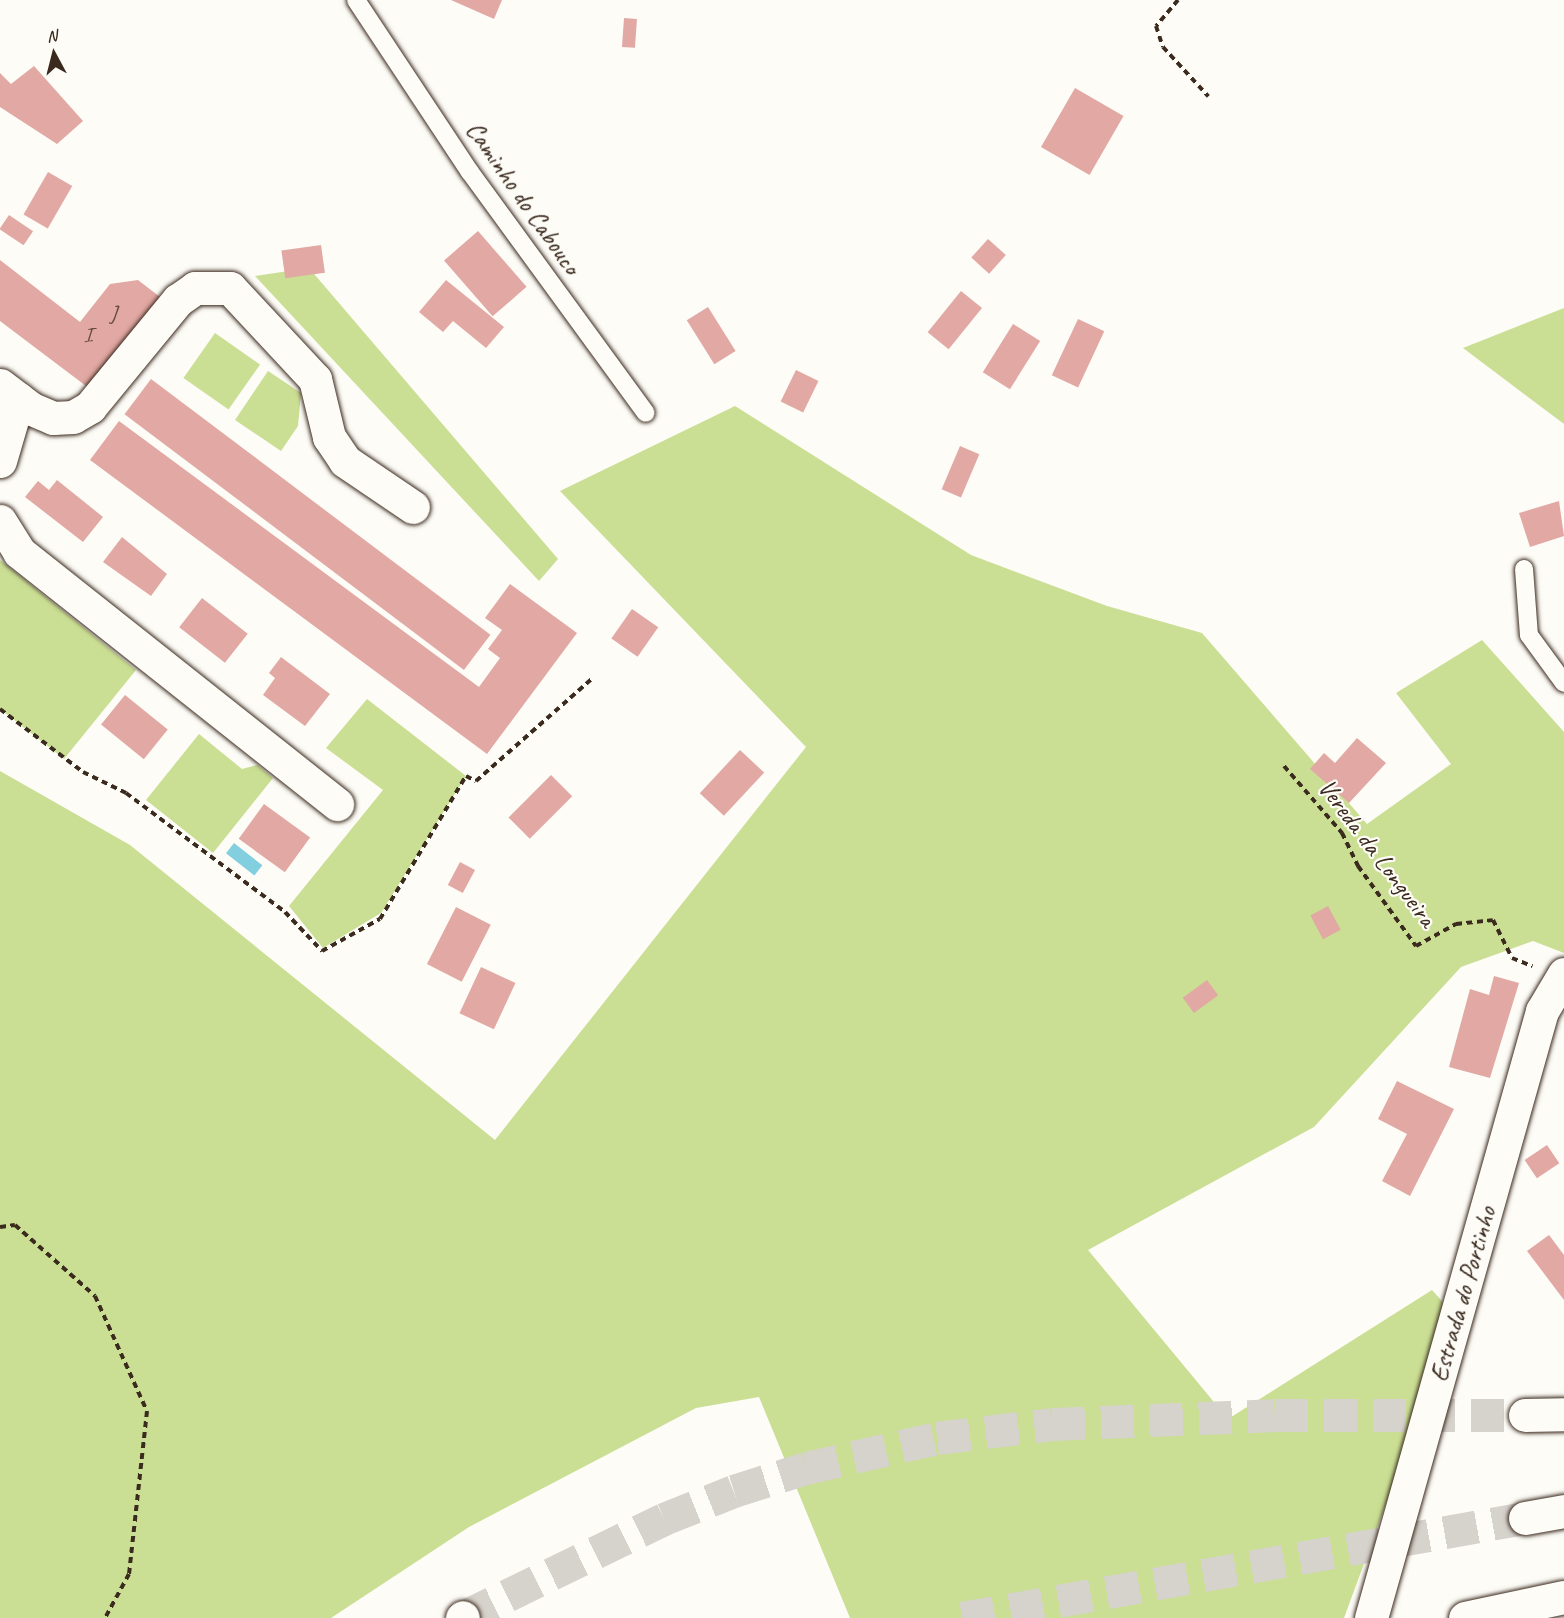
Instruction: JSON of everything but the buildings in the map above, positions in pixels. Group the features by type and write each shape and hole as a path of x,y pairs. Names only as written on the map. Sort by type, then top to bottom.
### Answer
{"main road":[{"path":"0,461 9,392 53,417 73,417 90,407 177,300 195,288 230,288 315,379 329,437 345,461 413,507"},
{"path":"0,521 19,552 337,804"},
{"name":"Estrada do Portinho","path":"1371,1618 1542,1011 1562,976"},
{"path":"1525,1415 1564,1414"},
{"path":"1525,1518 1564,1510"},
{"path":"1465,1618 1564,1597"}],"lane":[{"name":"Caminho do Cabouco","path":"360,4 470,172 646,413"},
{"path":"1524,569 1529,635 1564,683"}],"path":[{"path":"1178,0 1156,26 1163,47 1208,96"},
{"name":"Vereda da Longueira","path":"1284,766 1342,833 1358,866 1416,946 1456,924 1493,920 1512,958 1562,976"},
{"path":"0,1227 15,1225 95,1296 147,1411 129,1574 105,1618"}],"green space":[{"path":"309,268 558,559 539,581 255,276"},
{"path":"1564,308 1564,424 1463,348"},
{"path":"215,333 260,365 229,410 183,378"},
{"path":"268,371 301,393 298,426 281,451 235,420"},
{"path":"735,406 971,555 1107,606 1202,633 1367,824 1451,764 1396,693 1482,640 1564,732 1564,953 1533,941 1461,967 1314,1127 1088,1250 1228,1419 1432,1290 1455,1316 1344,1618 850,1618 759,1397 696,1408 469,1527 331,1618 0,1618 0,771 130,845 495,1140 806,747 560,491"},
{"path":"0,560 136,670 64,759 0,709"},
{"path":"367,699 466,776 381,913 323,948 289,906 383,790 326,748"},
{"path":"199,734 242,769 257,765 273,778 213,853 146,800"}],"water":[{"path":"234,843 262,865 254,875 226,853"}],"tunnel":[{"path":"463,1617 664,1519 734,1491 806,1468 937,1438 1052,1424 1275,1415 1525,1415"},
{"path":"962,1618 1525,1518"}]}
